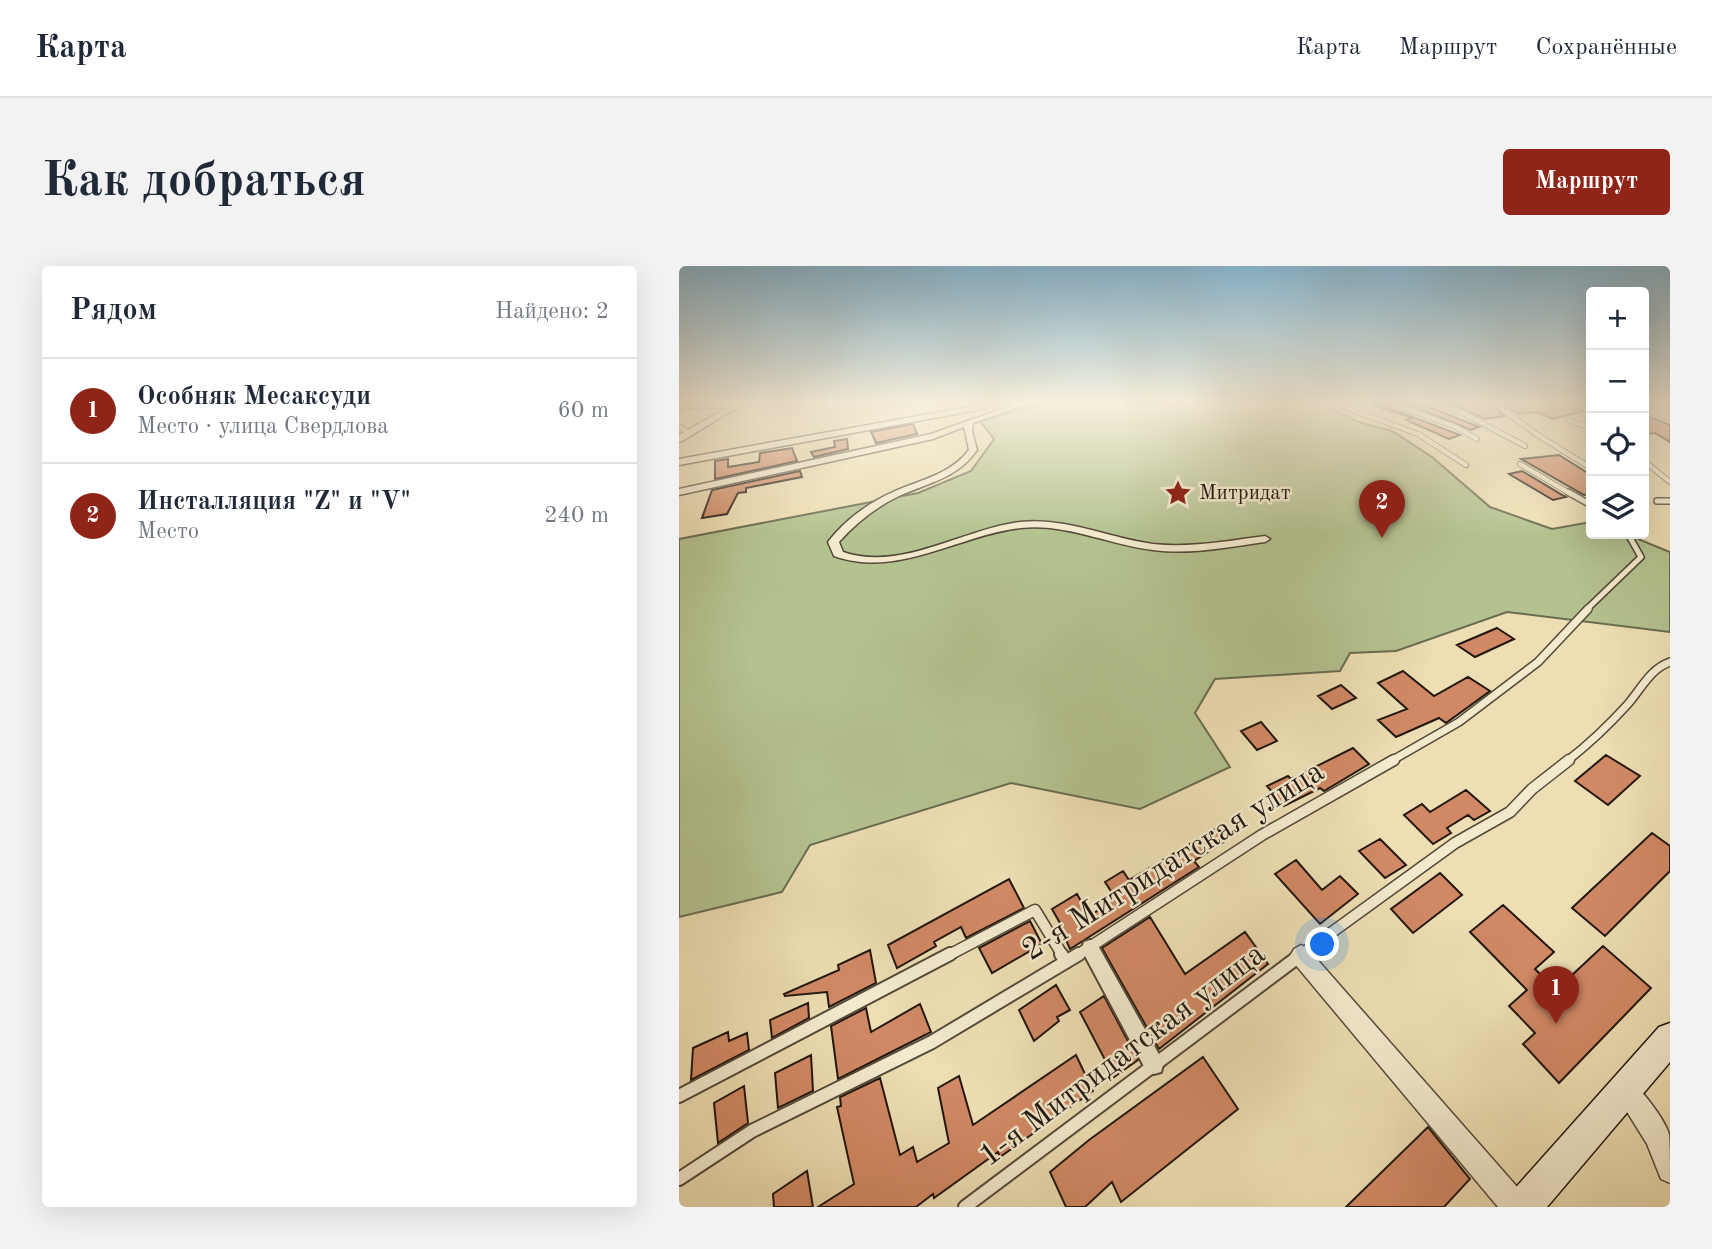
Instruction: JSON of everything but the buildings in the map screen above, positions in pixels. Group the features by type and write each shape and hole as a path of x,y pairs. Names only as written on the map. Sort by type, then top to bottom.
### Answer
{"main road":[{"path":"1523,1207 1670,1038"}],"street":[{"path":"679,462 767,446"},
{"path":"679,492 888,446"},
{"path":"972,446 973,450 963,463 893,496 865,513 833,542 838,554 857,560 884,560 1031,525 1178,550 1265,539"},
{"path":"1090,948 1154,1065"},
{"path":"1301,956 1516,1207"},
{"path":"1626,1091 1657,1136 1670,1170"}],"lane":[{"path":"1436,446 1466,465"},
{"path":"1555,446 1586,465"},
{"path":"1520,464 1586,502"},
{"path":"1649,465 1670,482"},
{"path":"1657,501 1670,501"},
{"name":"2-я Митридатская улица","path":"679,1179 752,1131 932,1042 1090,948 1262,835 1459,722 1538,663 1599,597 1641,557 1631,539"},
{"name":"1-я Митридатская улица","path":"965,1207 1455,843 1510,812 1532,789 1593,741 1628,704 1658,666 1670,662"},
{"path":"679,1096 1035,910 1066,962"}],"green space":[{"path":"989,446 1415,446 1432,457 1490,507 1552,529 1586,523 1586,539 1638,539 1670,552 1670,632 1507,612 1396,651 1350,653 1340,671 1215,679 1195,713 1230,767 1140,809 1011,783 810,845 782,892 679,917 679,539 918,493 971,471"}],"place":[{"name":"Митридат","path":"1178,493"},
{"name":"Инсталляция \"Z\" и \"V\"","path":"1382,538"},
{"name":"Особняк Месаксуди","path":"1556,1024"}]}
